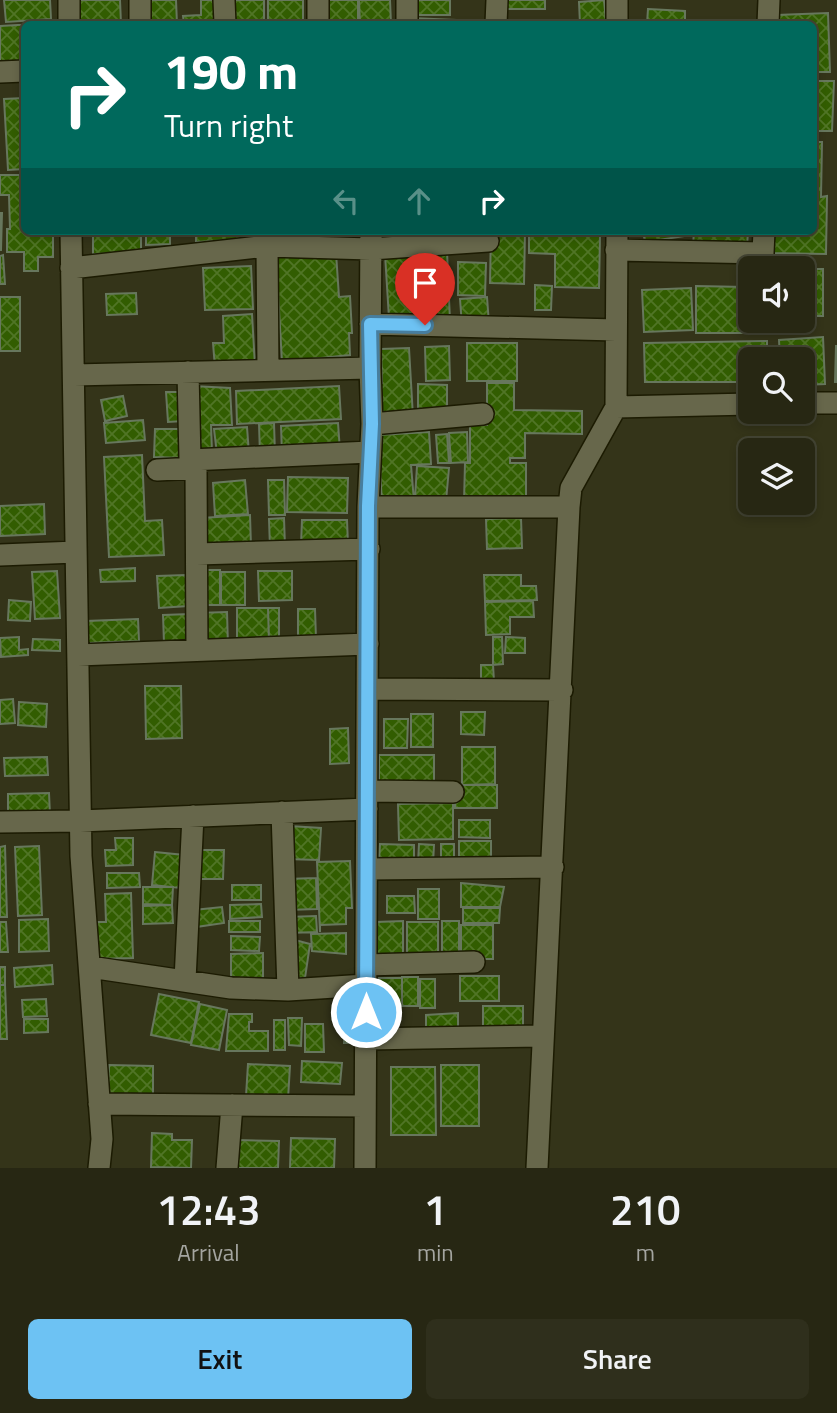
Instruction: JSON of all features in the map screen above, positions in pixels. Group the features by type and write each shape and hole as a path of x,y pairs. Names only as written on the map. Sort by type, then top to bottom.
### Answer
{"street":[{"path":"69,0 69,21"},
{"path":"140,0 140,21"},
{"path":"224,0 225,21"},
{"path":"318,0 318,21"},
{"path":"407,0 407,21"},
{"path":"496,21 497,0"},
{"path":"617,0 617,21"},
{"path":"768,21 769,0"},
{"path":"0,72 21,71"},
{"path":"71,235 80,821 102,1139 99,1168"},
{"path":"537,1168 569,507 572,488 616,407 617,241 763,253 764,235"},
{"path":"71,268 267,246 371,240 488,241"},
{"path":"365,1168 368,506 372,424 371,240"},
{"path":"267,246 268,370"},
{"path":"370,324 616,330"},
{"path":"74,375 370,368"},
{"path":"188,372 197,554 197,650"},
{"path":"815,403 837,403"},
{"path":"616,407 738,404"},
{"path":"372,424 483,414"},
{"path":"157,470 193,464 370,452"},
{"path":"368,506 569,507"},
{"path":"197,554 369,549"},
{"path":"0,555 76,552"},
{"path":"78,655 368,643"},
{"path":"368,689 562,690"},
{"path":"0,822 282,812 453,792"},
{"path":"282,812 288,990"},
{"path":"185,979 193,816"},
{"path":"367,869 553,867"},
{"path":"90,967 185,979 231,988 288,990 366,975 474,962"},
{"path":"366,1039 543,1036"},
{"path":"99,1104 365,1106"},
{"path":"227,1168 232,1105"}],"building":[{"path":"4,0 50,0 51,19 6,22"},
{"path":"78,0 120,0 121,21 80,21"},
{"path":"147,0 176,0 177,21 148,21"},
{"path":"201,0 214,0 216,21 184,21 183,16 201,15"},
{"path":"230,0 264,0 264,21 230,21"},
{"path":"268,0 303,0 303,21 268,21"},
{"path":"324,0 358,0 358,21 325,21"},
{"path":"359,0 390,0 391,21 360,21"},
{"path":"418,0 450,0 450,15 418,15"},
{"path":"501,0 545,0 545,9 501,9"},
{"path":"604,0 606,21 580,21 579,2"},
{"path":"648,9 685,11 685,21 647,21"},
{"path":"828,13 830,72 817,72 817,21 777,21 777,15"},
{"path":"411,18 479,21 411,21"},
{"path":"21,25 21,67 0,68 0,26"},
{"path":"817,81 834,81 832,131 817,131"},
{"path":"21,98 21,169 8,170 4,99"},
{"path":"817,142 822,142 821,197 827,196 826,254 767,253 767,235 817,235"},
{"path":"0,175 21,175 21,235 53,235 53,257 38,257 38,271 24,271 24,252 7,252 7,229 10,229 9,195 0,195"},
{"path":"2,213 1,250 0,250"},
{"path":"93,235 141,235 141,253 93,254"},
{"path":"146,235 170,235 170,244 146,245"},
{"path":"196,235 259,235 259,238 196,242"},
{"path":"273,235 338,235 338,246 273,242"},
{"path":"377,235 391,235 392,244 378,245"},
{"path":"420,235 463,235 463,239 420,239"},
{"path":"491,235 525,235 524,284 490,283"},
{"path":"529,235 600,236 599,288 555,287 555,254 529,253"},
{"path":"644,235 685,236 645,242"},
{"path":"694,235 748,235 747,247 693,246"},
{"path":"447,251 450,321 389,318 385,254"},
{"path":"336,253 339,297 350,296 350,355 282,362 276,257"},
{"path":"3,255 5,284 0,284 0,256"},
{"path":"458,262 486,263 485,296 458,295"},
{"path":"251,266 253,309 205,310 203,268"},
{"path":"815,269 823,269 823,316 815,316"},
{"path":"535,285 552,286 551,310 535,310"},
{"path":"696,286 738,287 738,333 696,333"},
{"path":"691,288 693,330 644,332 642,290"},
{"path":"136,293 137,314 107,315 106,294"},
{"path":"0,297 20,297 20,351 0,351"},
{"path":"487,297 489,324 462,326 460,299"},
{"path":"252,314 255,366 215,368 213,343 224,343 223,316"},
{"path":"823,337 825,384 815,384 815,347 779,347 779,340"},
{"path":"767,341 767,347 738,347 738,382 645,382 644,343"},
{"path":"467,343 517,343 517,381 467,381"},
{"path":"449,346 450,380 426,381 425,347"},
{"path":"836,346 837,382 835,382"},
{"path":"409,348 413,417 375,418 374,383 382,383 381,349"},
{"path":"487,383 514,383 514,410 582,411 582,434 525,433 525,458 510,458 510,463 526,463 526,502 464,502 465,463 470,463 470,425 487,425"},
{"path":"418,384 447,385 447,415 418,415"},
{"path":"193,386 230,388 232,425 211,425 212,452 196,454"},
{"path":"339,386 341,419 237,424 236,391"},
{"path":"166,392 181,392 183,421 168,422"},
{"path":"123,396 127,416 105,421 101,400"},
{"path":"143,420 145,440 106,443 104,423"},
{"path":"274,423 275,454 260,455 259,424"},
{"path":"338,423 340,451 282,453 281,426"},
{"path":"247,427 249,454 217,454 214,429"},
{"path":"155,429 184,429 183,458 154,457"},
{"path":"429,432 431,464 411,465 414,501 382,503 378,435"},
{"path":"467,432 468,462 451,463 449,433"},
{"path":"447,434 449,463 438,463 436,435"},
{"path":"142,455 145,521 162,520 164,555 109,557 104,457"},
{"path":"417,466 449,468 446,501 415,498"},
{"path":"288,477 348,478 347,513 287,512"},
{"path":"245,480 248,514 215,516 213,483"},
{"path":"268,480 284,480 285,515 269,515"},
{"path":"44,504 45,534 0,536 0,506"},
{"path":"250,515 251,547 203,551 201,518"},
{"path":"284,518 285,547 270,548 269,519"},
{"path":"521,518 522,548 487,549 486,519"},
{"path":"302,520 347,520 348,545 301,545"},
{"path":"135,568 135,581 101,582 100,570"},
{"path":"198,570 220,570 220,605 199,605"},
{"path":"57,571 60,618 35,619 32,572"},
{"path":"258,571 292,571 292,600 259,601"},
{"path":"221,572 245,572 245,605 221,605"},
{"path":"186,575 188,606 159,608 157,576"},
{"path":"484,575 521,575 521,586 536,586 537,600 485,601"},
{"path":"9,600 31,602 30,621 8,620"},
{"path":"533,601 534,617 510,617 510,634 486,635 485,602"},
{"path":"237,608 268,608 269,642 237,643"},
{"path":"268,608 279,608 279,639 269,639"},
{"path":"298,609 315,609 316,639 298,640"},
{"path":"227,612 228,646 198,647 197,613"},
{"path":"190,614 191,642 164,643 163,615"},
{"path":"138,619 139,641 87,643 86,621"},
{"path":"19,637 19,650 28,649 28,655 1,657 0,638"},
{"path":"493,637 502,637 503,664 493,665"},
{"path":"506,637 525,638 525,653 505,653"},
{"path":"33,639 60,640 60,651 32,650"},
{"path":"481,665 493,665 494,681 481,682"},
{"path":"145,686 181,686 182,738 146,739"},
{"path":"13,699 15,723 0,724 0,700"},
{"path":"19,702 47,704 46,727 18,725"},
{"path":"461,712 485,712 484,735 461,734"},
{"path":"411,714 433,714 433,747 411,747"},
{"path":"384,719 408,719 407,748 384,748"},
{"path":"348,728 349,763 330,764 330,729"},
{"path":"462,747 495,747 495,784 462,785"},
{"path":"379,755 434,755 434,789 379,789"},
{"path":"47,757 48,775 5,776 4,758"},
{"path":"455,785 497,785 497,808 455,808"},
{"path":"49,793 50,815 8,816 8,794"},
{"path":"453,803 453,839 399,840 398,804"},
{"path":"459,820 490,820 490,838 459,837"},
{"path":"289,826 321,828 319,860 286,859"},
{"path":"115,838 133,838 133,865 106,866 105,850 116,850"},
{"path":"459,841 491,841 491,859 459,859"},
{"path":"380,844 414,845 414,862 379,861"},
{"path":"419,844 434,845 433,864 418,863"},
{"path":"441,844 454,844 454,861 441,861"},
{"path":"5,846 7,917 0,917 0,847"},
{"path":"39,846 42,915 18,916 15,847"},
{"path":"196,850 224,850 223,879 195,879"},
{"path":"155,852 184,855 181,888 152,885"},
{"path":"350,861 352,908 346,908 346,924 320,925 320,932 317,862"},
{"path":"107,873 139,873 140,887 107,888"},
{"path":"316,878 317,909 286,910 286,879"},
{"path":"461,883 504,887 500,907 461,907"},
{"path":"232,885 261,885 261,900 232,900"},
{"path":"143,887 173,887 172,905 143,904"},
{"path":"418,889 439,889 439,919 418,919"},
{"path":"131,893 133,958 95,959 94,922 106,922 105,894"},
{"path":"387,896 414,896 415,913 387,913"},
{"path":"261,904 262,917 230,919 230,905"},
{"path":"172,905 173,923 143,924 143,906"},
{"path":"222,907 224,923 196,927 194,910"},
{"path":"463,908 500,908 499,923 463,923"},
{"path":"316,916 317,932 288,933 287,917"},
{"path":"48,919 49,951 19,952 19,920"},
{"path":"229,921 260,921 260,932 229,932"},
{"path":"403,921 403,955 376,955 376,922"},
{"path":"442,921 459,921 459,959 442,959"},
{"path":"0,922 6,922 8,952 0,952"},
{"path":"407,922 438,922 438,960 407,960"},
{"path":"461,925 493,925 493,959 461,959"},
{"path":"346,933 346,954 312,951 311,934"},
{"path":"231,936 260,937 259,951 231,950"},
{"path":"291,939 310,944 305,978 289,977"},
{"path":"263,953 263,983 231,984 231,954"},
{"path":"52,965 53,984 15,987 14,968"},
{"path":"0,967 5,967 5,985 0,985"},
{"path":"460,976 499,976 499,1001 460,1001"},
{"path":"402,977 418,977 418,1006 402,1006"},
{"path":"378,978 402,978 402,1006 378,1006"},
{"path":"420,979 435,979 435,1008 420,1008"},
{"path":"0,985 5,985 7,1039 0,1039"},
{"path":"159,994 199,1002 191,1043 151,1035"},
{"path":"46,999 47,1016 23,1017 22,1000"},
{"path":"200,1004 227,1010 219,1050 191,1045"},
{"path":"483,1006 523,1006 523,1029 483,1029"},
{"path":"458,1013 458,1029 426,1031 426,1015"},
{"path":"229,1014 252,1014 249,1031 268,1031 268,1051 226,1051"},
{"path":"288,1018 302,1018 301,1046 289,1045"},
{"path":"24,1019 48,1019 48,1032 24,1033"},
{"path":"344,1019 355,1019 356,1043 344,1043"},
{"path":"274,1020 285,1020 285,1050 274,1050"},
{"path":"305,1024 323,1024 324,1052 305,1052"},
{"path":"302,1061 342,1063 340,1084 301,1082"},
{"path":"248,1064 290,1066 288,1099 246,1096"},
{"path":"109,1065 153,1066 153,1104 108,1097"},
{"path":"441,1065 479,1065 479,1126 441,1126"},
{"path":"391,1067 435,1067 436,1135 391,1135"},
{"path":"152,1133 172,1134 172,1140 192,1140 191,1168 151,1167"},
{"path":"291,1138 335,1139 334,1168 290,1168"},
{"path":"236,1140 279,1141 278,1168 235,1168"}],"route":[{"path":"366,1012 368,506 372,424 370,324 425,325"}]}
